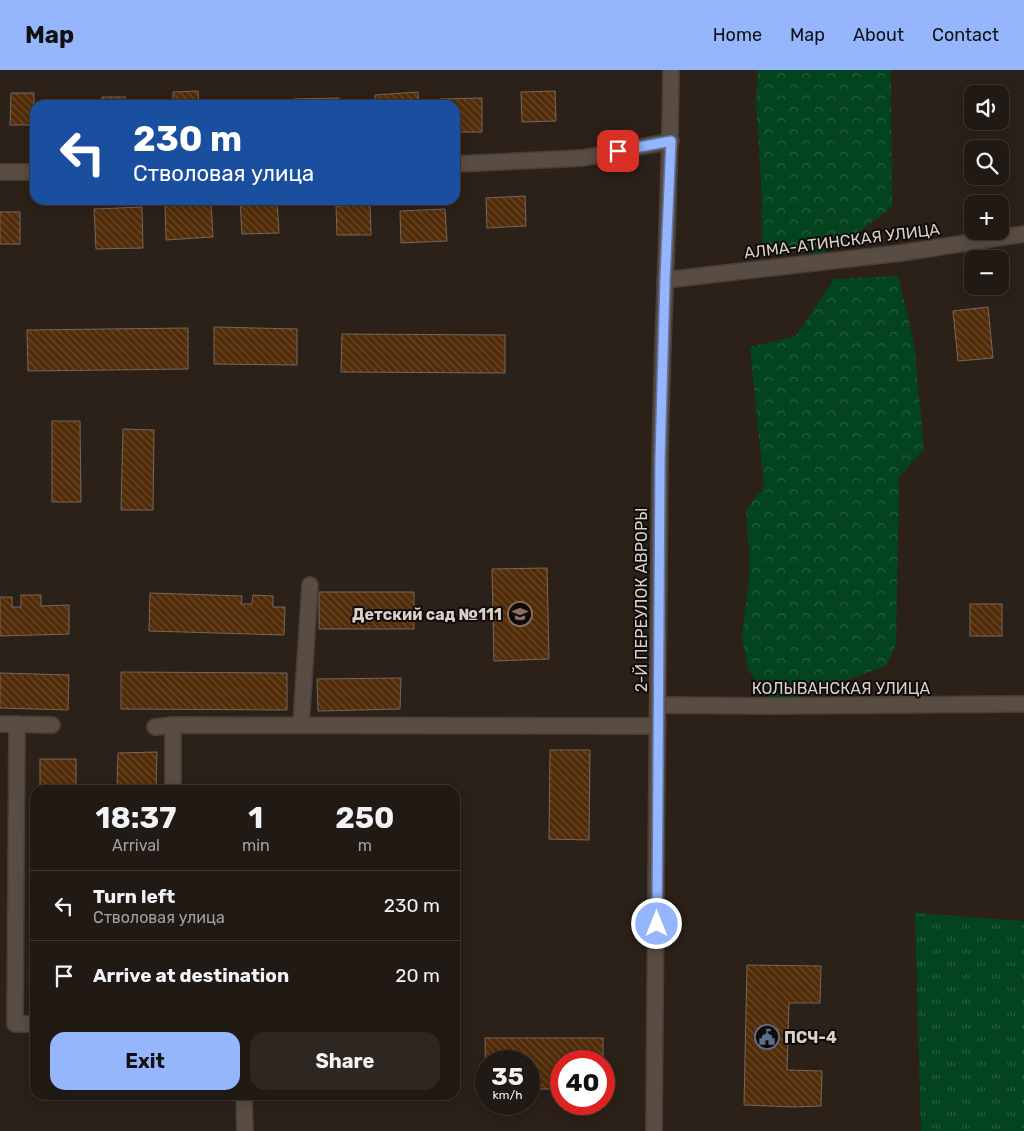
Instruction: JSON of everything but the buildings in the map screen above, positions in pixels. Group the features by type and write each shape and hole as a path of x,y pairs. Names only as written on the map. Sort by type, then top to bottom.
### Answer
{"street":[{"name":"2-Й ПЕРЕУЛОК АВРОРЫ","path":"654,1131 660,459 671,141 671,70"},
{"path":"460,164 583,158 671,141"},
{"path":"0,172 30,172"},
{"name":"АЛМА-АТИНСКАЯ УЛИЦА","path":"665,280 901,253 1024,234"},
{"path":"301,725 310,585"},
{"name":"КОЛЫВАНСКАЯ УЛИЦА","path":"658,705 1024,704"},
{"path":"0,724 52,724"},
{"path":"17,724 7,1024 30,1024"},
{"path":"173,725 173,785"},
{"path":"155,727 173,725 658,726"},
{"path":"244,1100 245,1131"}],"green space":[{"path":"758,70 891,70 892,207 852,237 819,255 762,242 761,180 756,101"},
{"path":"898,276 914,343 924,449 899,477 896,645 886,666 775,706 748,670 742,638 750,568 746,510 764,487 750,347 796,336 834,279"},
{"path":"915,913 1024,921 1024,1131 921,1131"}],"place":[{"name":"Детский сад №111","path":"520,614"},
{"name":"ПСЧ-4","path":"767,1037"}],"route":[{"path":"618,151 671,141 660,459 657,924"}]}
